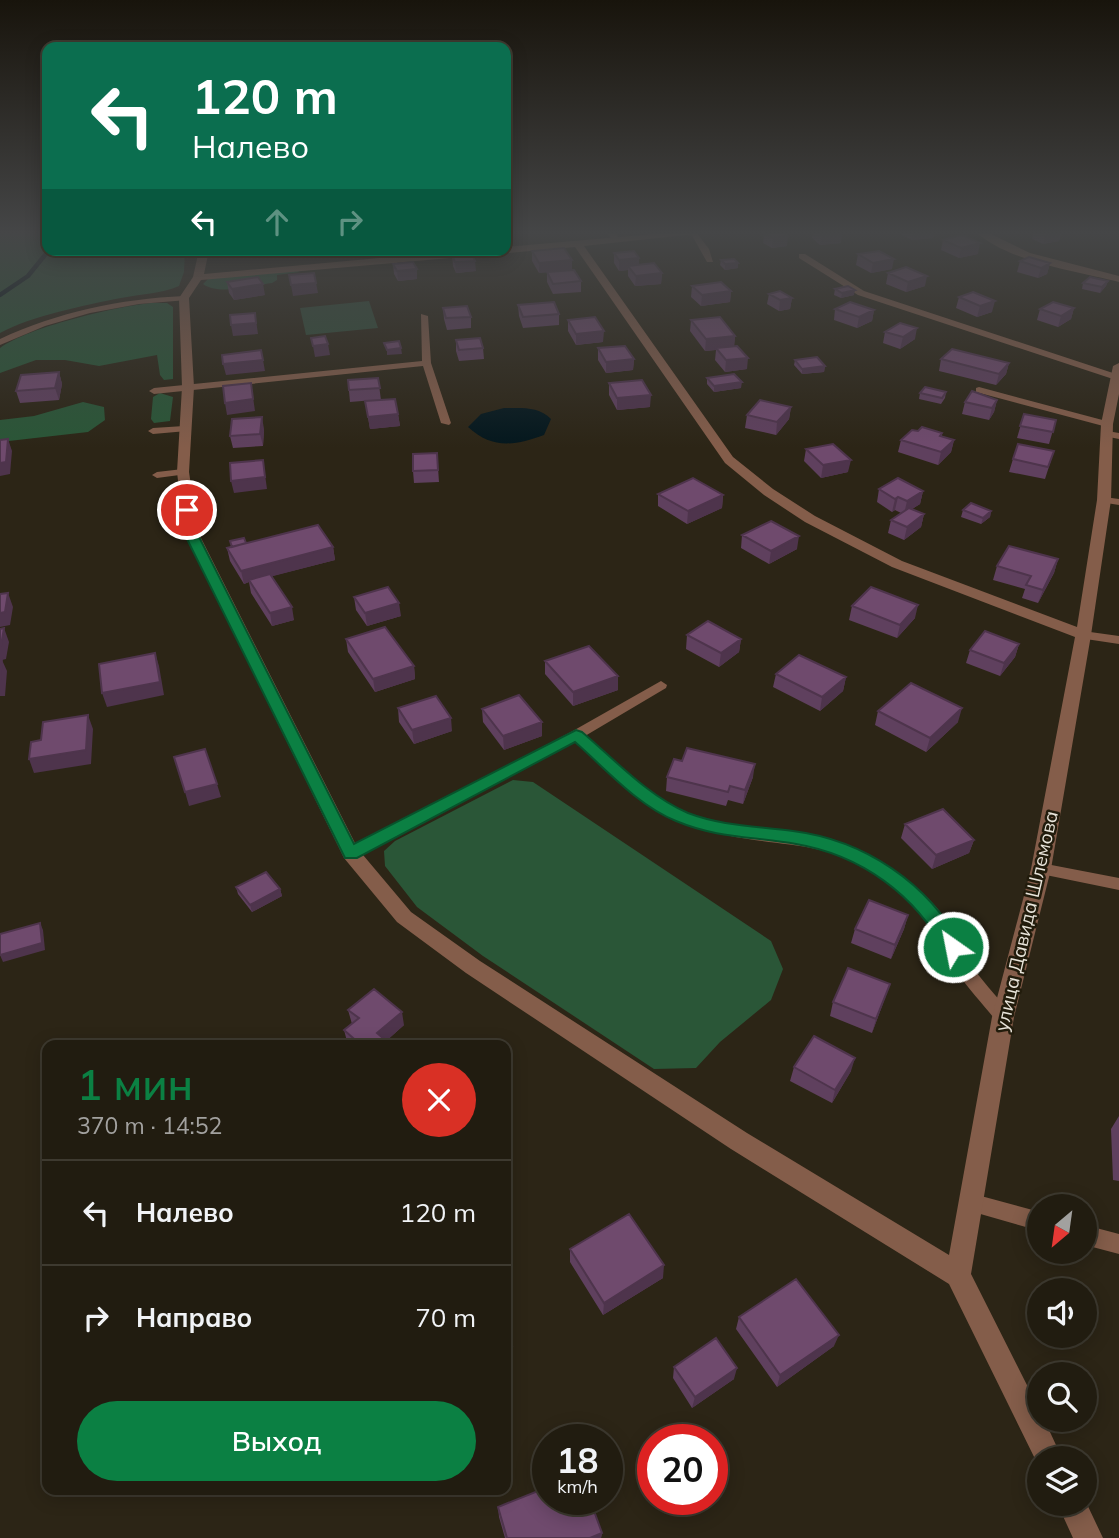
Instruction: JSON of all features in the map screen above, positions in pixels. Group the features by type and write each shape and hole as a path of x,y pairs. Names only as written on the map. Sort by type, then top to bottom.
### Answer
{"street":[{"path":"184,304 188,387 183,472 191,533 351,853 404,917 473,967 717,1127 958,1275 1042,1446"},
{"path":"620,304 729,460 759,487 848,543 920,575 1083,635"},
{"name":"улица Давида Шлемова","path":"958,1275 1003,1017 1041,869 1083,635 1111,501 1111,431 1119,374"},
{"path":"1077,1516 1088,1538"}],"lane":[{"path":"0,342 19,332 125,304"},
{"path":"895,304 1119,374"},
{"path":"424,316 427,363 446,423"},
{"path":"154,391 427,363"},
{"path":"979,390 1111,431"},
{"path":"153,432 184,429"},
{"path":"157,475 183,472"},
{"path":"1083,635 1119,640"},
{"path":"351,853 576,735 661,685"},
{"path":"576,735 655,802 679,816 707,826 740,833 794,837 822,843 871,862 906,887 943,929 962,966 1003,1017"},
{"path":"1041,869 1119,884"},
{"path":"970,1202 1027,1218"},
{"path":"1097,1238 1119,1244"}],"green space":[{"path":"0,304 95,304 27,321 0,333"},
{"path":"146,304 168,304 173,307 173,379 164,380 160,375 157,355 99,366 65,360 36,360 0,373 0,348 13,340 72,319"},
{"path":"370,304 378,328 306,335 300,308"},
{"path":"160,393 173,397 170,421 154,423 151,419 153,397"},
{"path":"83,402 104,407 105,420 88,432 0,442 0,420 34,416"},
{"path":"513,780 533,782 771,941 783,969 771,1000 720,1042 696,1068 654,1069 483,956 417,907 385,866 384,851 395,841"}],"shaded area":[{"path":"504,408 535,410 551,419 544,435 513,443 486,439 468,427 481,414"}],"building":[{"path":"555,304 559,314 523,317 518,305"},
{"path":"846,304 855,304 874,310 859,317 835,309"},
{"path":"1050,304 1074,308 1061,316 1040,309"},
{"path":"467,306 471,317 446,318 443,308"},
{"path":"255,313 256,323 231,325 230,315"},
{"path":"595,317 604,331 576,334 568,320"},
{"path":"720,317 735,336 706,339 691,320"},
{"path":"900,323 917,328 903,337 885,332"},
{"path":"325,336 328,344 313,346 311,338"},
{"path":"480,338 483,348 459,350 456,340"},
{"path":"399,341 401,348 387,350 384,343"},
{"path":"625,346 634,359 606,362 598,348"},
{"path":"737,346 748,358 726,360 716,348"},
{"path":"952,349 1009,363 999,374 941,359"},
{"path":"261,350 263,360 223,364 222,355"},
{"path":"817,357 825,366 802,369 795,360"},
{"path":"59,372 55,388 16,391 21,375"},
{"path":"734,374 742,382 714,386 707,378"},
{"path":"378,378 380,388 349,390 348,380"},
{"path":"642,380 651,395 617,398 609,383"},
{"path":"251,383 253,399 225,403 223,386"},
{"path":"925,387 946,392 942,398 920,393"},
{"path":"972,391 997,400 992,408 965,402"},
{"path":"395,399 398,414 368,417 365,401"},
{"path":"760,400 791,407 777,422 747,415"},
{"path":"1024,414 1056,420 1053,432 1020,426"},
{"path":"262,417 260,434 230,436 232,419"},
{"path":"922,427 954,440 941,452 901,440 912,430 918,431"},
{"path":"8,439 6,462 0,463 0,440"},
{"path":"833,444 851,460 823,465 806,449"},
{"path":"1018,444 1054,451 1048,467 1013,459"},
{"path":"437,453 438,470 413,471 413,454"},
{"path":"263,460 265,477 231,481 230,463"},
{"path":"693,478 723,495 688,511 658,494"},
{"path":"898,478 923,491 907,501 898,497 895,499 879,489"},
{"path":"971,503 991,511 983,518 963,510"},
{"path":"909,508 924,514 907,527 891,520"},
{"path":"771,521 799,536 771,551 742,535"},
{"path":"318,525 333,547 241,571 227,548"},
{"path":"244,538 246,543 232,547 230,541"},
{"path":"1009,546 1058,559 1043,590 1026,585 1031,576 997,566"},
{"path":"270,574 292,607 270,613 249,580"},
{"path":"388,587 399,603 365,613 354,597"},
{"path":"871,587 918,605 900,625 852,606"},
{"path":"8,593 5,612 0,613 0,594"},
{"path":"708,621 741,639 721,653 687,635"},
{"path":"385,627 414,666 373,679 346,639"},
{"path":"4,628 1,646 0,646 0,629"},
{"path":"985,631 1019,644 1004,663 970,650"},
{"path":"589,646 618,676 573,692 545,661"},
{"path":"155,653 160,682 102,693 99,664"},
{"path":"799,655 846,677 822,697 776,674"},
{"path":"911,683 962,708 930,738 878,711"},
{"path":"519,695 542,722 503,736 482,709"},
{"path":"436,696 451,718 412,730 398,708"},
{"path":"88,715 86,750 29,759 31,742 41,740 43,722"},
{"path":"687,748 755,764 745,790 730,786 728,792 667,777 674,759 682,761"},
{"path":"205,749 217,784 185,792 174,757"},
{"path":"943,809 974,840 936,855 905,824"},
{"path":"266,872 280,889 250,905 236,887"},
{"path":"869,900 908,915 895,945 855,929"},
{"path":"40,923 42,943 0,955 0,934"},
{"path":"848,968 890,984 876,1019 833,1002"},
{"path":"374,989 402,1012 377,1033 383,1040 355,1040 344,1030 359,1018 348,1010"},
{"path":"814,1036 855,1058 835,1090 794,1067"},
{"path":"629,1214 664,1265 604,1303 570,1249"},
{"path":"796,1279 839,1335 780,1375 739,1317"},
{"path":"716,1338 737,1368 695,1397 674,1367"},
{"path":"532,1493 532,1515 595,1515 602,1533 590,1538 507,1538 498,1507"}],"route":[{"path":"187,510 191,533 351,853 576,735 655,802 679,816 707,826 740,833 794,837 822,843 871,862 906,887 943,929 953,947"}]}
